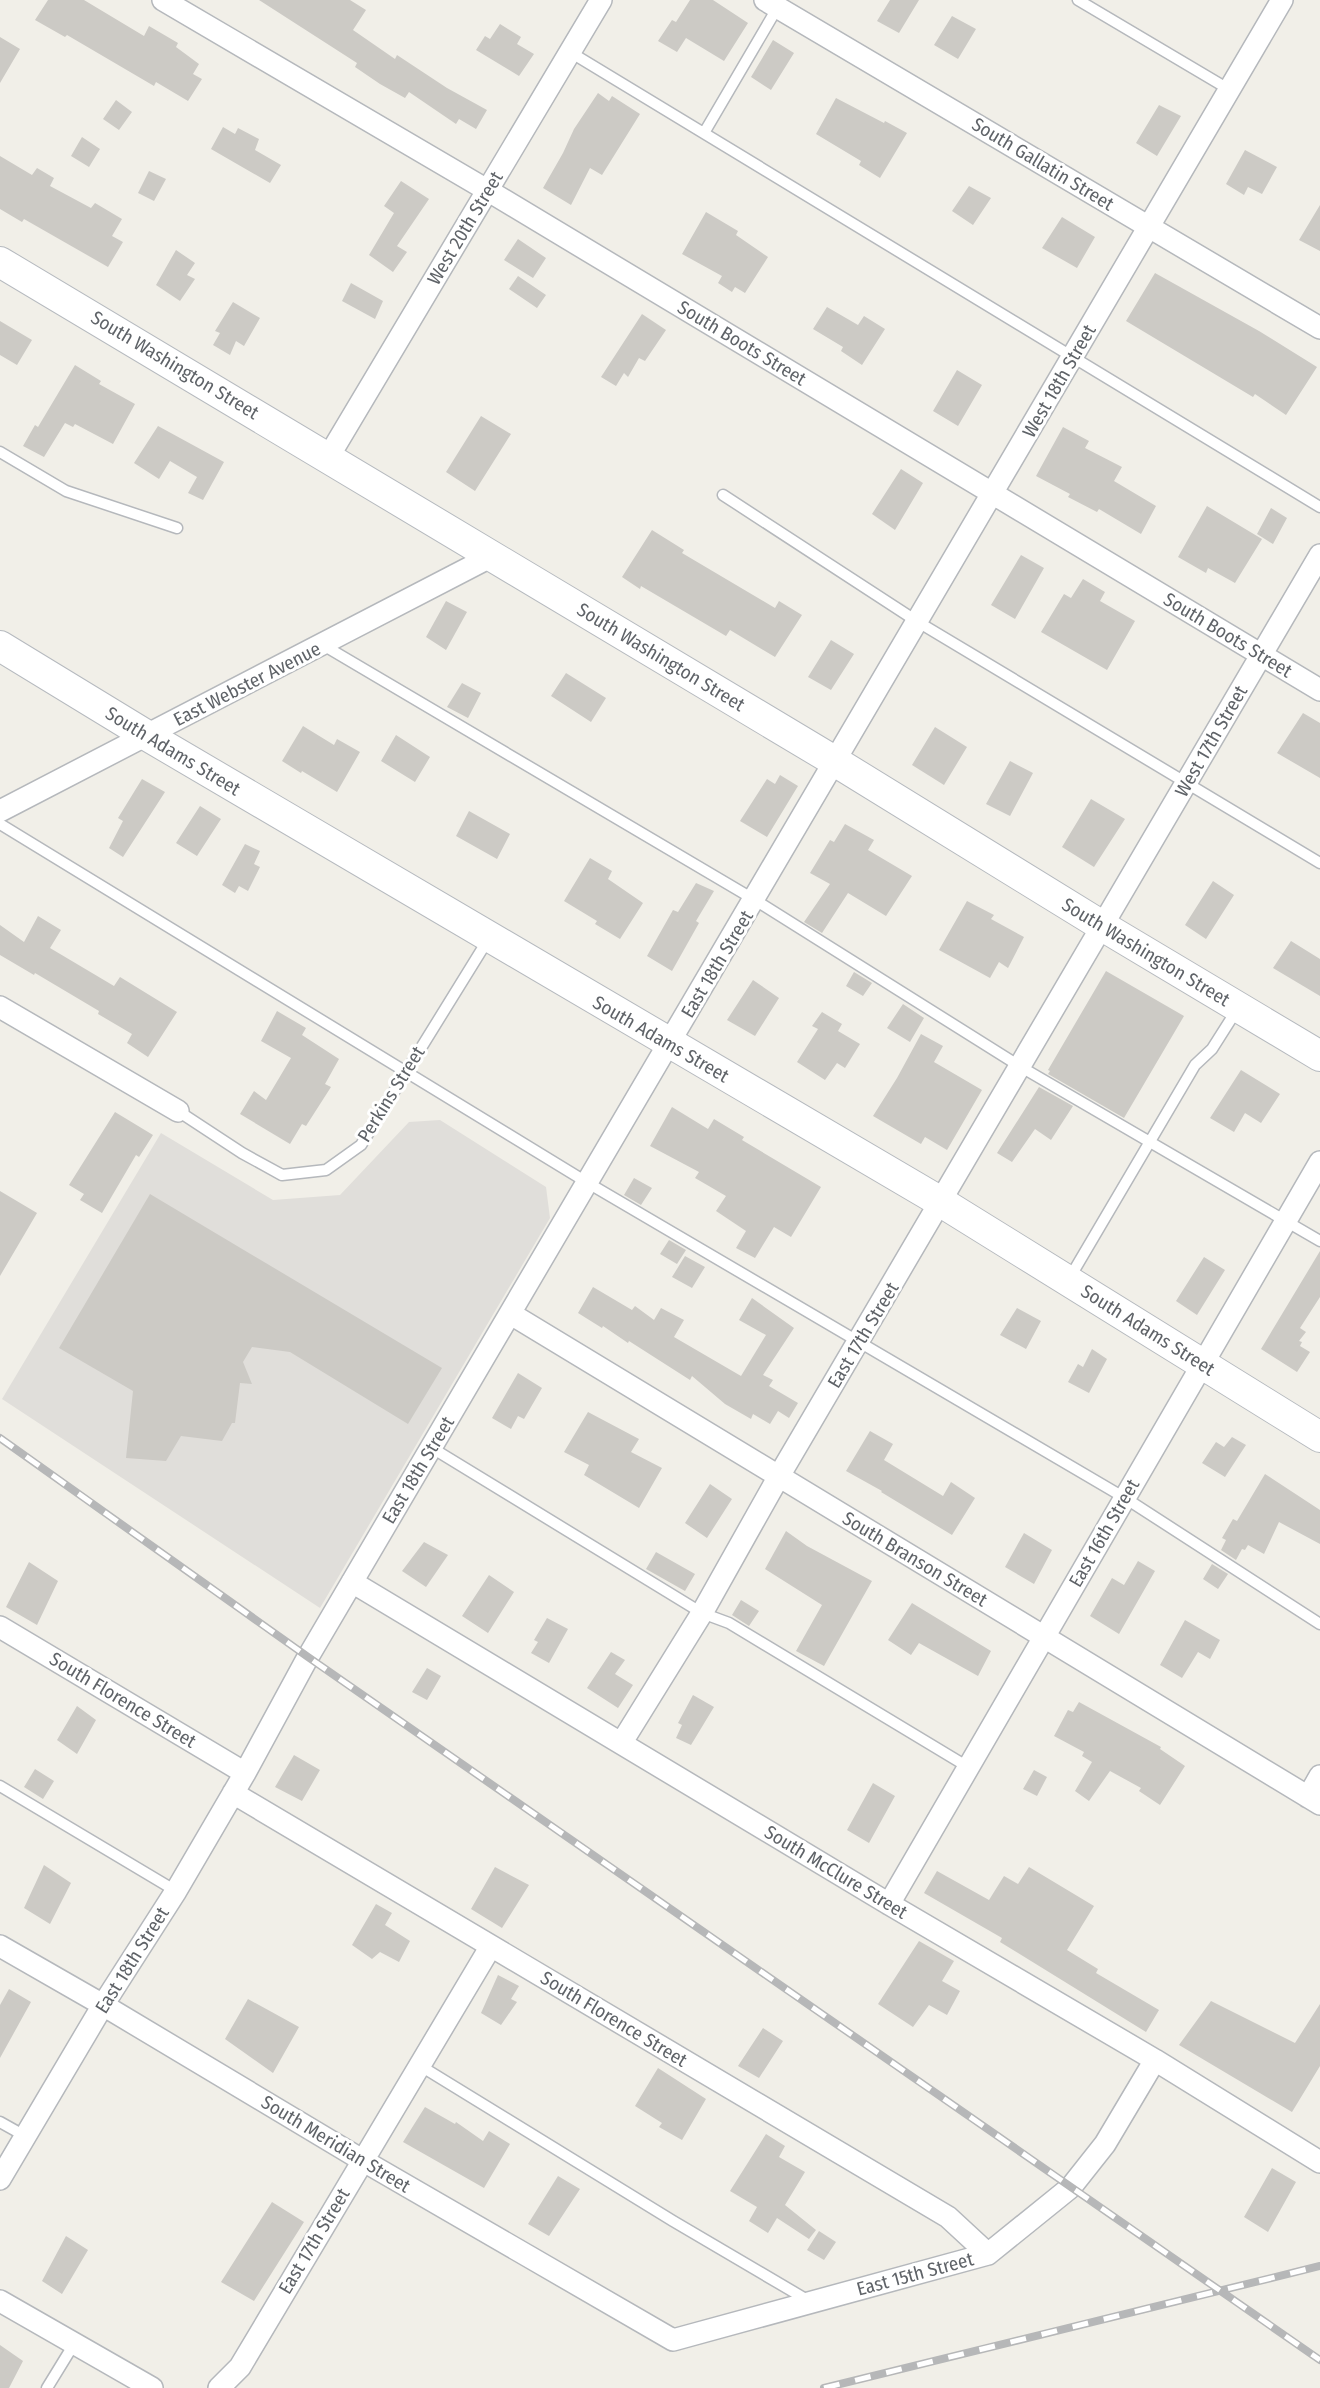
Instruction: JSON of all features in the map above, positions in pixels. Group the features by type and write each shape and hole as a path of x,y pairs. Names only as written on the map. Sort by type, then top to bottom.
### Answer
{"main road":[{"name":"South Washington Street","path":"0,262 328,456 1320,1056"},
{"name":"South Adams Street","path":"0,646 146,735 941,1202 1320,1437"}],"street":[{"name":"South Boots Street","path":"163,0 487,190 1320,690"},
{"name":"West 20th Street","path":"328,456 601,0"},
{"name":"West 18th Street","path":"836,762 1282,0"},
{"name":"South Gallatin Street","path":"775,3 1320,328"},
{"name":"East Webster Avenue","path":"0,811 492,555"},
{"name":"West 17th Street","path":"1104,927 1320,555"},
{"name":"East 18th Street","path":"0,2179 103,2005 176,1891 245,1773 308,1657 836,762"},
{"name":"East 17th Street","path":"622,1742 702,1613 779,1476 1104,927"},
{"path":"0,1007 178,1111"},
{"name":"East 16th Street","path":"889,1904 1320,1162"},
{"name":"South Branson Street","path":"511,1314 1314,1800"},
{"name":"South McClure Street","path":"352,1582 1155,2060 1320,2162"},
{"name":"South Florence Street","path":"0,1627 245,1773"},
{"path":"1314,1800 1320,1776"},
{"name":"South Florence Street","path":"233,1793 948,2217 988,2254"},
{"name":"East 17th Street","path":"219,2388 240,2367 491,1945"},
{"name":"South Meridian Street","path":"0,1946 362,2161 673,2340"},
{"name":"East 15th Street","path":"673,2340 988,2254 1071,2187 1104,2144 1155,2060"},
{"path":"0,2301 152,2388"}],"lane":[{"path":"1078,0 1230,90"},
{"path":"705,133 775,3"},
{"path":"570,52 1320,507"},
{"path":"0,452 66,491 177,528"},
{"path":"723,495 918,622 1320,863"},
{"path":"323,645 755,900 1021,1067 1320,1241"},
{"path":"0,824 588,1183 1125,1498 1320,1624"},
{"name":"Perkins Street","path":"178,1111 242,1153 282,1175 326,1170 361,1145 489,937"},
{"path":"1068,1281 1195,1065 1212,1049 1239,1007"},
{"path":"432,1447 702,1613 729,1623 968,1767"},
{"path":"0,1786 176,1891"},
{"path":"419,2065 811,2302"},
{"path":"0,2122 25,2136"},
{"path":"47,2388 74,2344"}],"shaded area":[{"path":"440,1120 546,1187 550,1218 320,1608 2,1399 161,1133 273,1200 340,1195 409,1122"}],"building":[{"path":"48,0 84,0 144,36 149,26 178,43 176,47 199,64 193,74 202,79 188,101 156,82 154,86 67,35 65,37 35,20"},
{"path":"259,0 350,0 366,10 353,30 395,59 397,55 487,110 476,129 459,119 456,124 409,92 405,98 380,84 355,67 357,63"},
{"path":"690,0 713,0 748,23 724,61 686,38 677,52 658,41 672,20 676,22"},
{"path":"890,0 919,0 899,33 877,21"},
{"path":"952,16 976,29 958,59 934,45"},
{"path":"500,24 521,37 517,44 534,54 519,76 476,50 485,36 490,39"},
{"path":"0,37 20,49 0,83"},
{"path":"773,40 794,53 771,90 751,77"},
{"path":"598,93 609,101 612,96 640,114 602,175 590,168 571,205 543,188 574,129"},
{"path":"836,98 907,133 880,178 859,165 861,161 816,134"},
{"path":"116,100 132,112 119,130 103,119"},
{"path":"1159,105 1181,116 1157,156 1136,143"},
{"path":"223,127 235,134 238,128 259,139 255,150 281,165 270,183 211,149"},
{"path":"82,137 100,149 89,167 71,156"},
{"path":"1245,150 1277,167 1262,194 1248,187 1244,195 1226,184"},
{"path":"0,156 32,175 37,168 54,178 50,186 91,208 95,203 122,219 112,236 123,242 108,267 24,219 22,222 0,209"},
{"path":"149,171 166,179 154,201 138,193"},
{"path":"401,181 429,199 397,246 407,252 393,272 369,255 394,213 384,206"},
{"path":"969,186 991,198 973,225 952,211"},
{"path":"1320,205 1320,251 1299,240"},
{"path":"706,212 738,231 736,235 768,257 745,293 735,287 732,292 718,283 722,276 682,254"},
{"path":"1062,217 1095,237 1077,268 1042,248"},
{"path":"518,239 546,258 533,278 504,260"},
{"path":"176,250 195,263 187,275 195,279 180,301 156,285"},
{"path":"1155,273 1317,367 1286,415 1255,394 1253,397 1126,321"},
{"path":"518,276 546,295 537,308 509,289"},
{"path":"351,283 383,301 375,319 342,301"},
{"path":"233,302 260,318 244,346 236,341 230,355 213,345 220,333 215,331"},
{"path":"827,307 858,325 864,316 885,329 862,365 841,351 843,347 813,329"},
{"path":"642,314 666,330 645,361 639,358 628,377 624,373 616,386 601,377"},
{"path":"0,321 32,340 17,365 0,355"},
{"path":"75,365 101,381 99,384 135,404 113,444 75,424 73,427 65,423 44,457 23,446 35,425 38,427"},
{"path":"957,370 982,385 958,426 933,411"},
{"path":"481,416 511,434 475,491 446,472"},
{"path":"158,426 224,462 203,500 188,493 197,477 170,461 159,479 134,463"},
{"path":"1063,427 1089,441 1085,448 1122,467 1114,481 1156,506 1141,534 1099,509 1097,512 1068,497 1070,494 1036,476"},
{"path":"901,469 923,483 895,530 872,514"},
{"path":"1207,506 1262,539 1235,583 1208,568 1206,573 1178,557"},
{"path":"1271,508 1287,518 1273,544 1257,534"},
{"path":"652,530 684,550 682,553 775,608 779,601 802,615 775,657 730,630 726,636 622,577"},
{"path":"1021,555 1044,568 1015,619 991,605"},
{"path":"1083,579 1105,592 1100,601 1135,621 1107,670 1041,632 1064,594 1071,598"},
{"path":"446,601 467,612 446,650 426,637"},
{"path":"831,640 854,654 831,690 808,677"},
{"path":"566,673 606,698 591,722 551,696"},
{"path":"462,683 481,693 468,718 447,707"},
{"path":"1303,713 1320,723 1320,778 1277,753"},
{"path":"303,726 334,745 337,739 360,752 337,792 282,761"},
{"path":"935,727 967,747 944,785 912,765"},
{"path":"396,735 430,757 415,782 381,761"},
{"path":"1010,761 1033,773 1010,816 986,804"},
{"path":"780,775 798,786 767,837 740,821 767,779 775,784"},
{"path":"142,779 165,792 123,857 109,848 123,821 118,818"},
{"path":"1091,799 1125,819 1094,867 1062,847"},
{"path":"200,806 221,819 197,856 176,843"},
{"path":"469,811 510,834 497,859 456,836"},
{"path":"845,824 874,840 868,850 912,876 886,916 848,893 822,933 804,922 830,884 810,873 830,840 834,842"},
{"path":"245,844 260,851 254,864 260,867 248,891 239,886 235,893 222,885"},
{"path":"590,858 612,871 608,879 643,903 620,939 564,901"},
{"path":"1213,881 1234,895 1206,939 1185,925"},
{"path":"696,883 714,891 672,971 647,956 673,910 678,912"},
{"path":"967,901 994,915 991,919 1024,937 1008,968 999,962 990,978 939,950"},
{"path":"38,916 61,930 50,948 114,986 120,977 177,1012 148,1057 127,1043 132,1034 98,1014 99,1011 0,955 0,925 24,942"},
{"path":"1291,941 1320,959 1320,996 1273,968"},
{"path":"1106,971 1184,1016 1124,1118 1048,1074"},
{"path":"854,972 872,983 863,996 846,986"},
{"path":"753,980 779,998 755,1036 727,1020"},
{"path":"903,1004 924,1018 910,1042 887,1028"},
{"path":"277,1011 306,1028 302,1035 339,1059 325,1084 331,1087 306,1126 302,1124 290,1144 240,1114 254,1091 266,1100 291,1058 261,1041"},
{"path":"822,1012 842,1024 838,1031 860,1044 845,1068 837,1063 825,1080 797,1062 818,1029 812,1026"},
{"path":"921,1034 943,1046 934,1062 982,1090 947,1150 925,1137 921,1144 873,1116"},
{"path":"1241,1070 1280,1094 1261,1123 1245,1113 1234,1132 1210,1118"},
{"path":"1039,1087 1073,1106 1051,1140 1035,1129 1012,1162 997,1153"},
{"path":"672,1107 708,1129 714,1119 744,1137 742,1140 821,1187 791,1237 774,1227 755,1258 736,1248 746,1231 716,1211 726,1196 695,1178 699,1172 650,1146"},
{"path":"115,1112 153,1135 139,1157 136,1155 102,1213 80,1200 84,1194 69,1185"},
{"path":"634,1178 652,1188 641,1205 624,1195"},
{"path":"0,1191 37,1213 0,1276"},
{"path":"150,1194 442,1368 408,1424 290,1352 252,1347 243,1362 252,1384 240,1383 235,1423 232,1423 222,1441 181,1436 166,1461 126,1458 133,1391 59,1348"},
{"path":"669,1240 686,1250 677,1264 660,1254"},
{"path":"1320,1251 1320,1297 1300,1328 1306,1332 1299,1341 1302,1342 1300,1346 1310,1352 1297,1372 1261,1349"},
{"path":"685,1256 705,1267 692,1288 672,1277"},
{"path":"1204,1257 1225,1270 1197,1315 1176,1301"},
{"path":"593,1287 632,1310 635,1306 654,1320 661,1308 684,1320 674,1337 741,1376 766,1335 739,1320 752,1298 794,1328 763,1375 773,1380 769,1386 798,1403 789,1418 778,1411 770,1424 753,1414 751,1419 725,1404 692,1376 690,1380 629,1341 628,1343 578,1313"},
{"path":"1017,1308 1041,1321 1026,1349 1000,1335"},
{"path":"1092,1349 1107,1359 1089,1393 1068,1382 1078,1364 1083,1367"},
{"path":"518,1373 542,1388 524,1419 518,1416 511,1429 492,1418"},
{"path":"588,1412 639,1439 631,1452 662,1468 639,1508 584,1475 589,1465 564,1452"},
{"path":"870,1431 893,1444 884,1460 943,1496 951,1482 975,1498 952,1535 846,1471"},
{"path":"1232,1437 1246,1445 1225,1477 1202,1463 1216,1442 1224,1447"},
{"path":"1265,1474 1320,1510 1320,1544 1279,1522 1264,1554 1248,1545 1245,1550 1242,1549 1236,1560 1221,1550 1226,1540 1222,1538 1233,1519 1237,1521"},
{"path":"710,1484 732,1499 707,1538 685,1523"},
{"path":"786,1531 807,1546 872,1581 824,1666 796,1651 822,1605 765,1569"},
{"path":"1024,1533 1052,1550 1034,1584 1005,1567"},
{"path":"424,1542 448,1555 426,1587 402,1571"},
{"path":"656,1552 695,1574 685,1591 646,1569"},
{"path":"1138,1561 1155,1571 1119,1634 1090,1616 1112,1578 1124,1585"},
{"path":"29,1562 58,1581 37,1625 6,1607"},
{"path":"1212,1564 1228,1574 1218,1589 1203,1579"},
{"path":"489,1575 514,1592 488,1633 462,1616"},
{"path":"741,1600 759,1611 749,1626 732,1615"},
{"path":"912,1603 991,1651 978,1676 919,1643 911,1655 888,1640"},
{"path":"547,1618 568,1629 549,1663 531,1653 538,1642 534,1640"},
{"path":"1185,1620 1220,1640 1210,1659 1198,1652 1182,1678 1160,1665"},
{"path":"611,1652 625,1660 615,1674 633,1685 618,1708 587,1688"},
{"path":"427,1668 441,1676 427,1700 412,1692"},
{"path":"693,1695 714,1707 691,1745 676,1738 682,1725 678,1723"},
{"path":"1079,1702 1161,1747 1160,1749 1185,1766 1160,1805 1139,1791 1141,1788 1110,1771 1089,1801 1075,1791 1092,1762 1082,1756 1084,1752 1054,1736 1068,1710 1073,1712"},
{"path":"77,1706 96,1720 77,1754 57,1740"},
{"path":"294,1755 320,1770 302,1801 275,1787"},
{"path":"35,1769 54,1781 43,1799 24,1787"},
{"path":"1034,1770 1047,1777 1037,1796 1023,1789"},
{"path":"873,1783 895,1796 869,1843 847,1830"},
{"path":"44,1865 71,1883 50,1924 24,1908"},
{"path":"495,1867 529,1885 502,1928 471,1909"},
{"path":"1029,1867 1094,1906 1067,1950 1098,1969 1096,1973 1159,2010 1146,2032 1000,1942 1002,1938 924,1893 937,1871 989,1900 1004,1876 1018,1884"},
{"path":"376,1904 392,1913 385,1925 410,1941 399,1962 380,1952 372,1959 352,1945"},
{"path":"919,1941 954,1961 942,1981 960,1991 947,2015 929,2005 913,2027 878,2004"},
{"path":"498,1975 519,1986 511,1999 517,2002 501,2025 481,2013"},
{"path":"9,1989 31,2002 0,2058 0,2005"},
{"path":"248,1999 299,2027 273,2073 225,2039"},
{"path":"1211,2001 1295,2043 1320,2004 1320,2066 1292,2112 1179,2045"},
{"path":"763,2028 783,2041 759,2078 738,2066"},
{"path":"658,2068 706,2099 682,2140 659,2127 662,2123 635,2106"},
{"path":"425,2107 455,2124 456,2122 483,2141 489,2131 510,2144 484,2188 403,2142"},
{"path":"766,2134 785,2146 779,2157 805,2172 785,2205 816,2230 809,2239 777,2218 768,2233 749,2221 757,2207 730,2191"},
{"path":"1272,2168 1296,2182 1268,2232 1244,2217"},
{"path":"558,2176 580,2189 549,2236 528,2224"},
{"path":"272,2202 304,2222 254,2301 221,2282"},
{"path":"819,2231 836,2242 824,2260 807,2250"},
{"path":"66,2236 88,2250 62,2294 42,2281"},
{"path":"0,2345 23,2361 9,2388 0,2388"}],"railway":[{"path":"0,1438 308,1657 1320,2360"},
{"path":"824,2388 1320,2266"}]}
